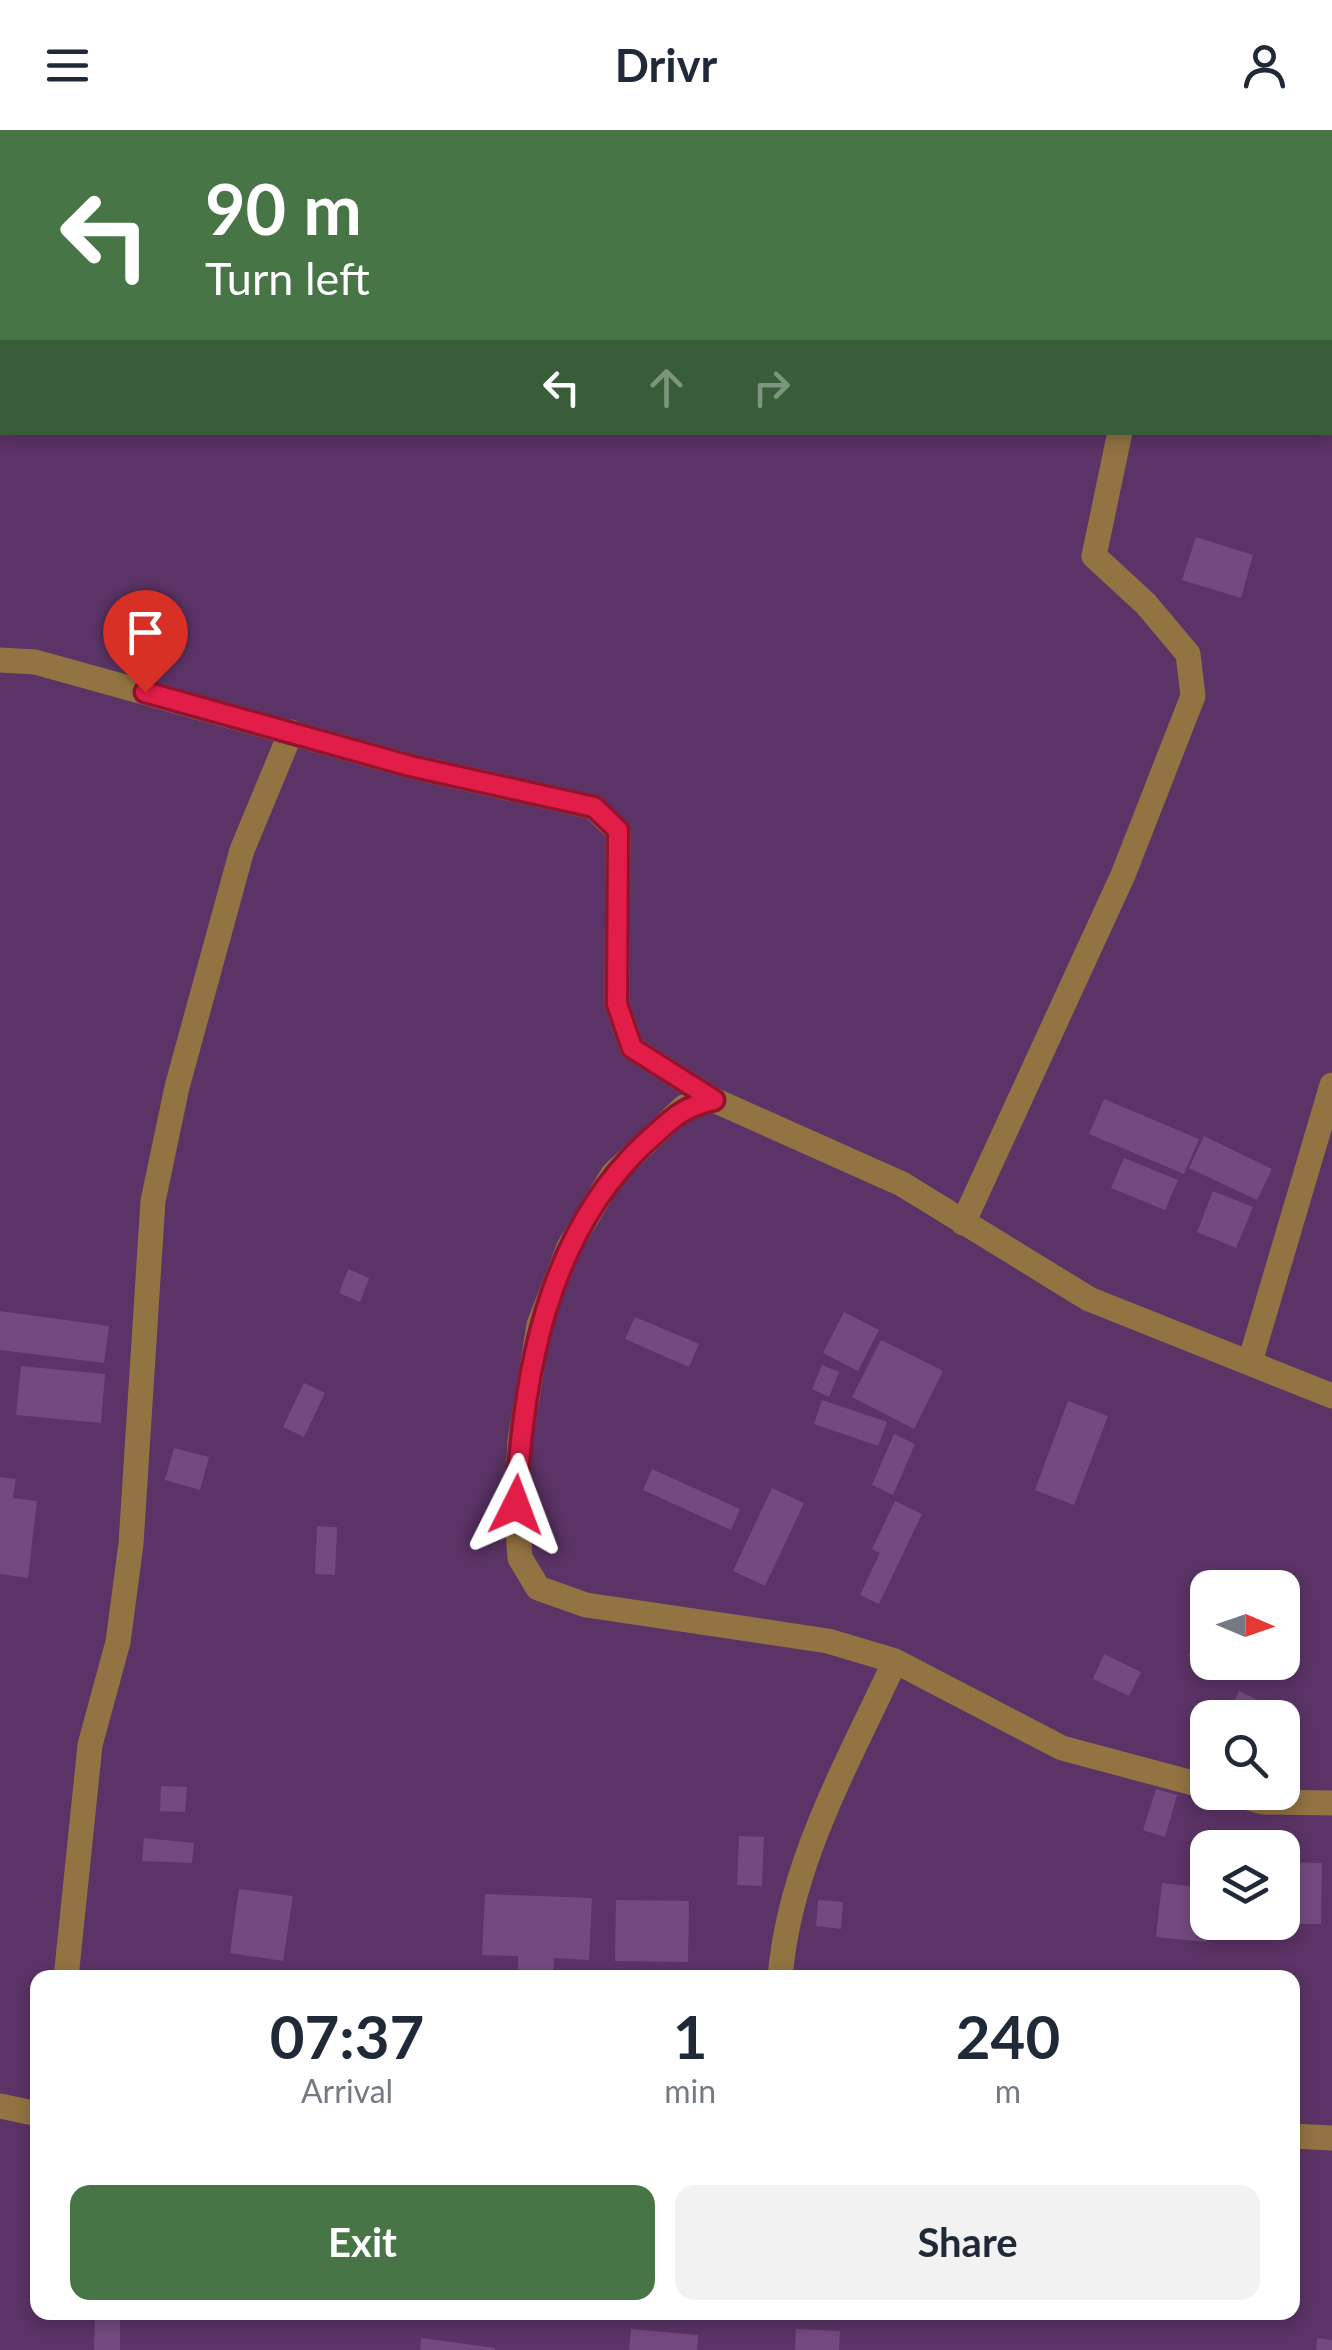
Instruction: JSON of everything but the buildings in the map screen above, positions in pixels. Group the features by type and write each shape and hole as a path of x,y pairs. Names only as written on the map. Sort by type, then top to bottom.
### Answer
{"street":[{"path":"962,1224 1123,875 1193,696 1188,654 1146,604 1094,556 1119,435"},
{"path":"0,660 35,662 410,766 594,807 618,830 617,1004 632,1048 714,1100 902,1184 1089,1299 1332,1396"},
{"path":"67,1970 90,1745 118,1642 131,1544 153,1201 178,1087 242,850 291,732"},
{"path":"1250,1362 1332,1086"},
{"path":"714,1100 684,1107 613,1174 569,1247 539,1325 520,1442 516,1505 520,1558 538,1588 586,1605 828,1640 894,1661 1062,1748 1190,1782"},
{"path":"781,1970 787,1915 804,1859 894,1661"},
{"path":"1300,1803 1332,1803"},
{"path":"0,2106 30,2112"},
{"path":"1300,2136 1332,2138"}],"route":[{"path":"145,692 410,766 594,807 618,830 617,1004 632,1048 714,1100 684,1107 613,1174 569,1247 539,1325 520,1442 516,1505"}]}
